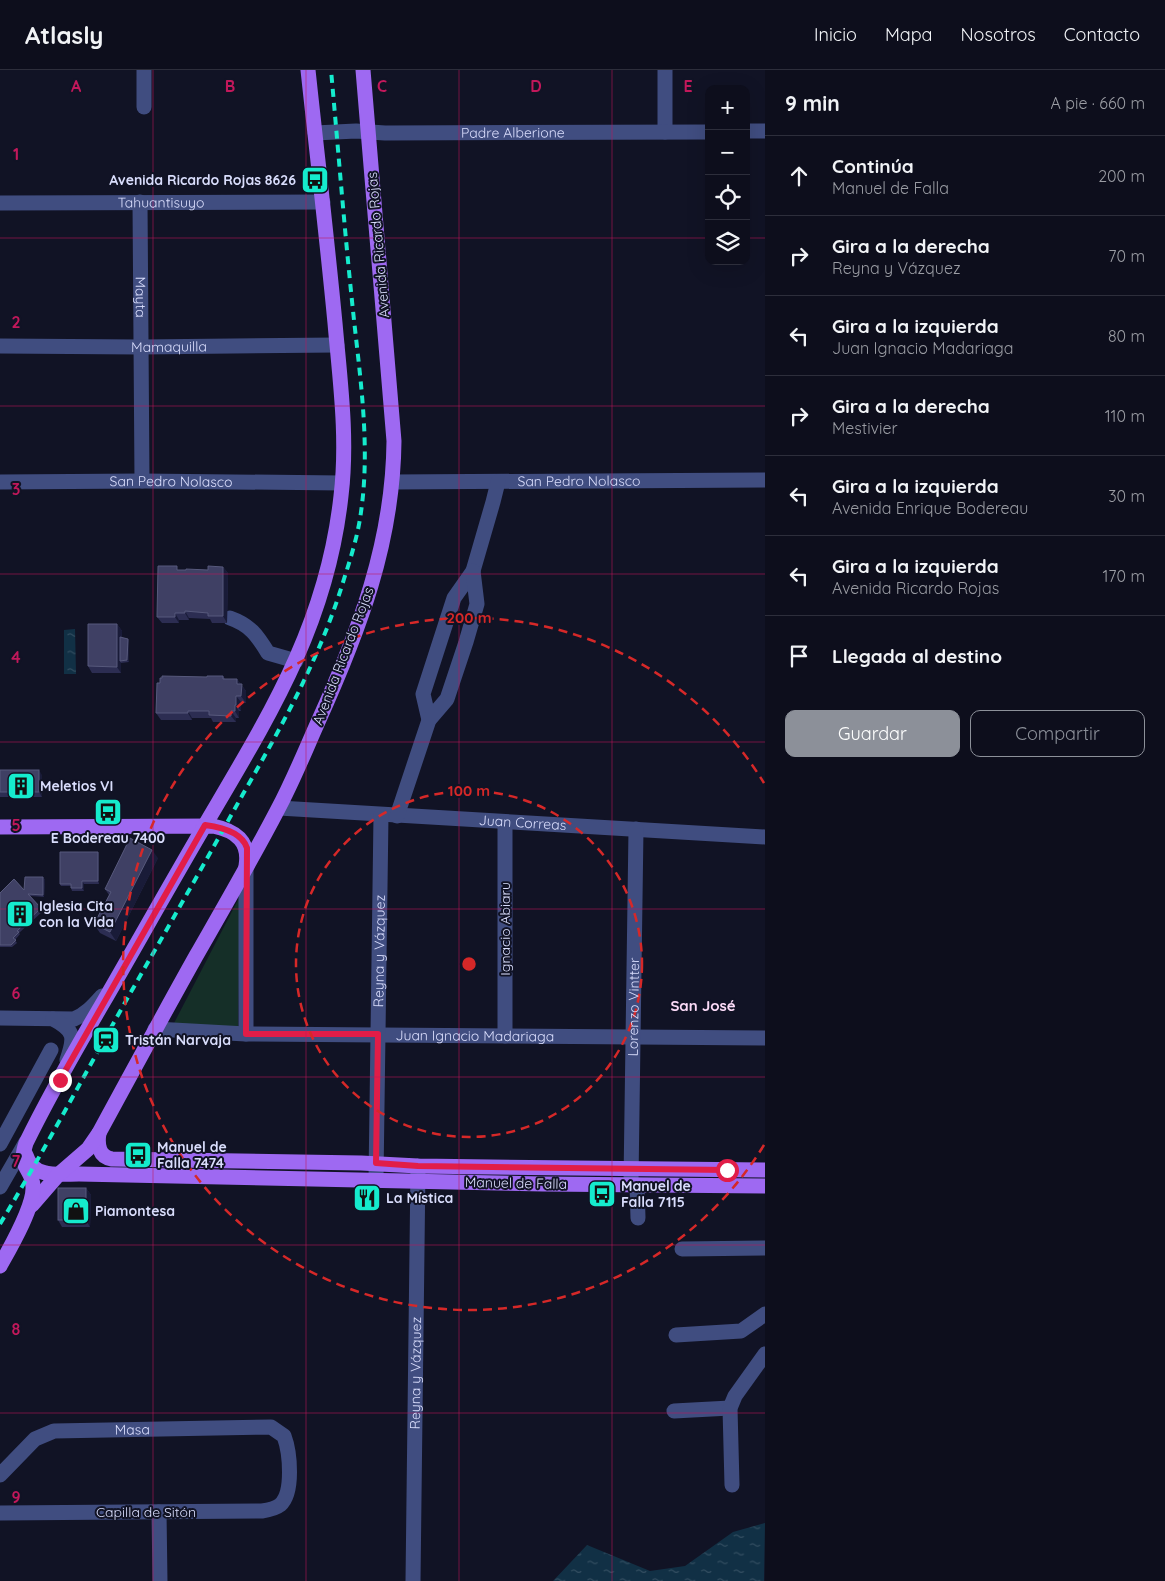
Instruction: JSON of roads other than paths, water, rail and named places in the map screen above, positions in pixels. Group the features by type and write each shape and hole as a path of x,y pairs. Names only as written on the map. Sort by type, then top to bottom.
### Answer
{"main road":[{"name":"Avenida Ricardo Rojas","path":"27,1211 33,1189 32,1180 23,1164 24,1150 28,1139 115,982 205,825 243,763 280,694 296,661 324,585 338,522 345,449 337,345 308,70"},
{"name":"Avenida Ricardo Rojas","path":"0,1266 27,1211 40,1193 58,1175 83,1155 99,1134 155,1029 279,808 333,689 360,620 381,550 393,482 394,441 363,70"},
{"path":"0,827 205,825 219,827 242,840 247,848 246,868"},
{"name":"Manuel de Falla","path":"99,1134 98,1142 101,1152 112,1159 376,1163 417,1173 634,1185 765,1186"},
{"path":"28,1139 26,1155 31,1164 46,1174 58,1175"},
{"name":"Manuel de Falla","path":"58,1175 376,1179 417,1173 631,1169 765,1170"}],"street":[{"path":"144,70 144,107"},
{"path":"665,70 665,132"},
{"path":"750,131 765,131"},
{"name":"Padre Alberione","path":"315,133 705,132"},
{"name":"Mayta","path":"140,202 142,480"},
{"name":"Tahuantisuyo","path":"0,203 323,202"},
{"name":"Mamaquilla","path":"0,346 337,345"},
{"name":"San Pedro Nolasco","path":"0,482 142,480 342,483"},
{"name":"San Pedro Nolasco","path":"393,482 765,480"},
{"path":"429,720 423,694 454,598 473,571 498,482"},
{"path":"397,816 429,720 447,699 466,642 476,604 473,571"},
{"path":"230,618 244,623 257,636 268,653 296,661"},
{"name":"Juan Correas","path":"279,808 765,837"},
{"name":"Reyna y Vázquez","path":"376,1179 381,815"},
{"name":"Ignacio Abiaru","path":"505,822 505,1036"},
{"name":"Lorenzo Vintter","path":"636,829 631,1169 638,1218"},
{"path":"246,868 246,1034"},
{"path":"0,1018 74,1019 83,1016 90,1010 115,982"},
{"path":"51,1018 69,1029 72,1036 72,1045 60,1080"},
{"name":"Juan Ignacio Madariaga","path":"155,1029 246,1034 765,1038"},
{"path":"0,1144 51,1050"},
{"path":"0,1187 28,1139"},
{"name":"Reyna y Vázquez","path":"413,1581 417,1173"},
{"path":"682,1248 765,1248"},
{"path":"676,1335 741,1331 765,1314"},
{"path":"732,1485 730,1408 735,1396 765,1354"},
{"path":"674,1412 730,1408"},
{"name":"Masa","path":"0,1475 34,1440 54,1431 264,1426 271,1427 284,1436 288,1454 289,1488 286,1496"},
{"name":"Capilla de Sitón","path":"0,1513 262,1511 273,1509 280,1505 286,1496"},
{"path":"159,1512 160,1581"}],"water":[{"path":"75,629 76,674 64,674 64,630"},
{"path":"765,1523 764,1581 553,1581 587,1545 650,1571 685,1566 733,1532"}],"railway":[{"path":"0,1224 39,1158 286,716 324,635 352,554 360,521 364,486 363,407 331,70"}],"place":[{"name":"Avenida Ricardo Rojas 8626","path":"315,180"},
{"name":"Meletios VI","path":"21,786"},
{"name":"E Bodereau 7400","path":"108,812"},
{"name":"Iglesia Cita con la Vida","path":"20,914"},
{"name":"Tristán Narvaja","path":"106,1040"},
{"name":"Manuel de Falla 7474","path":"138,1155"},
{"name":"Manuel de Falla 7115","path":"602,1194"},
{"name":"La Mística","path":"367,1198"},
{"name":"Piamontesa","path":"76,1211"}],"district":[{"name":"San José","path":"703,1006"}]}
